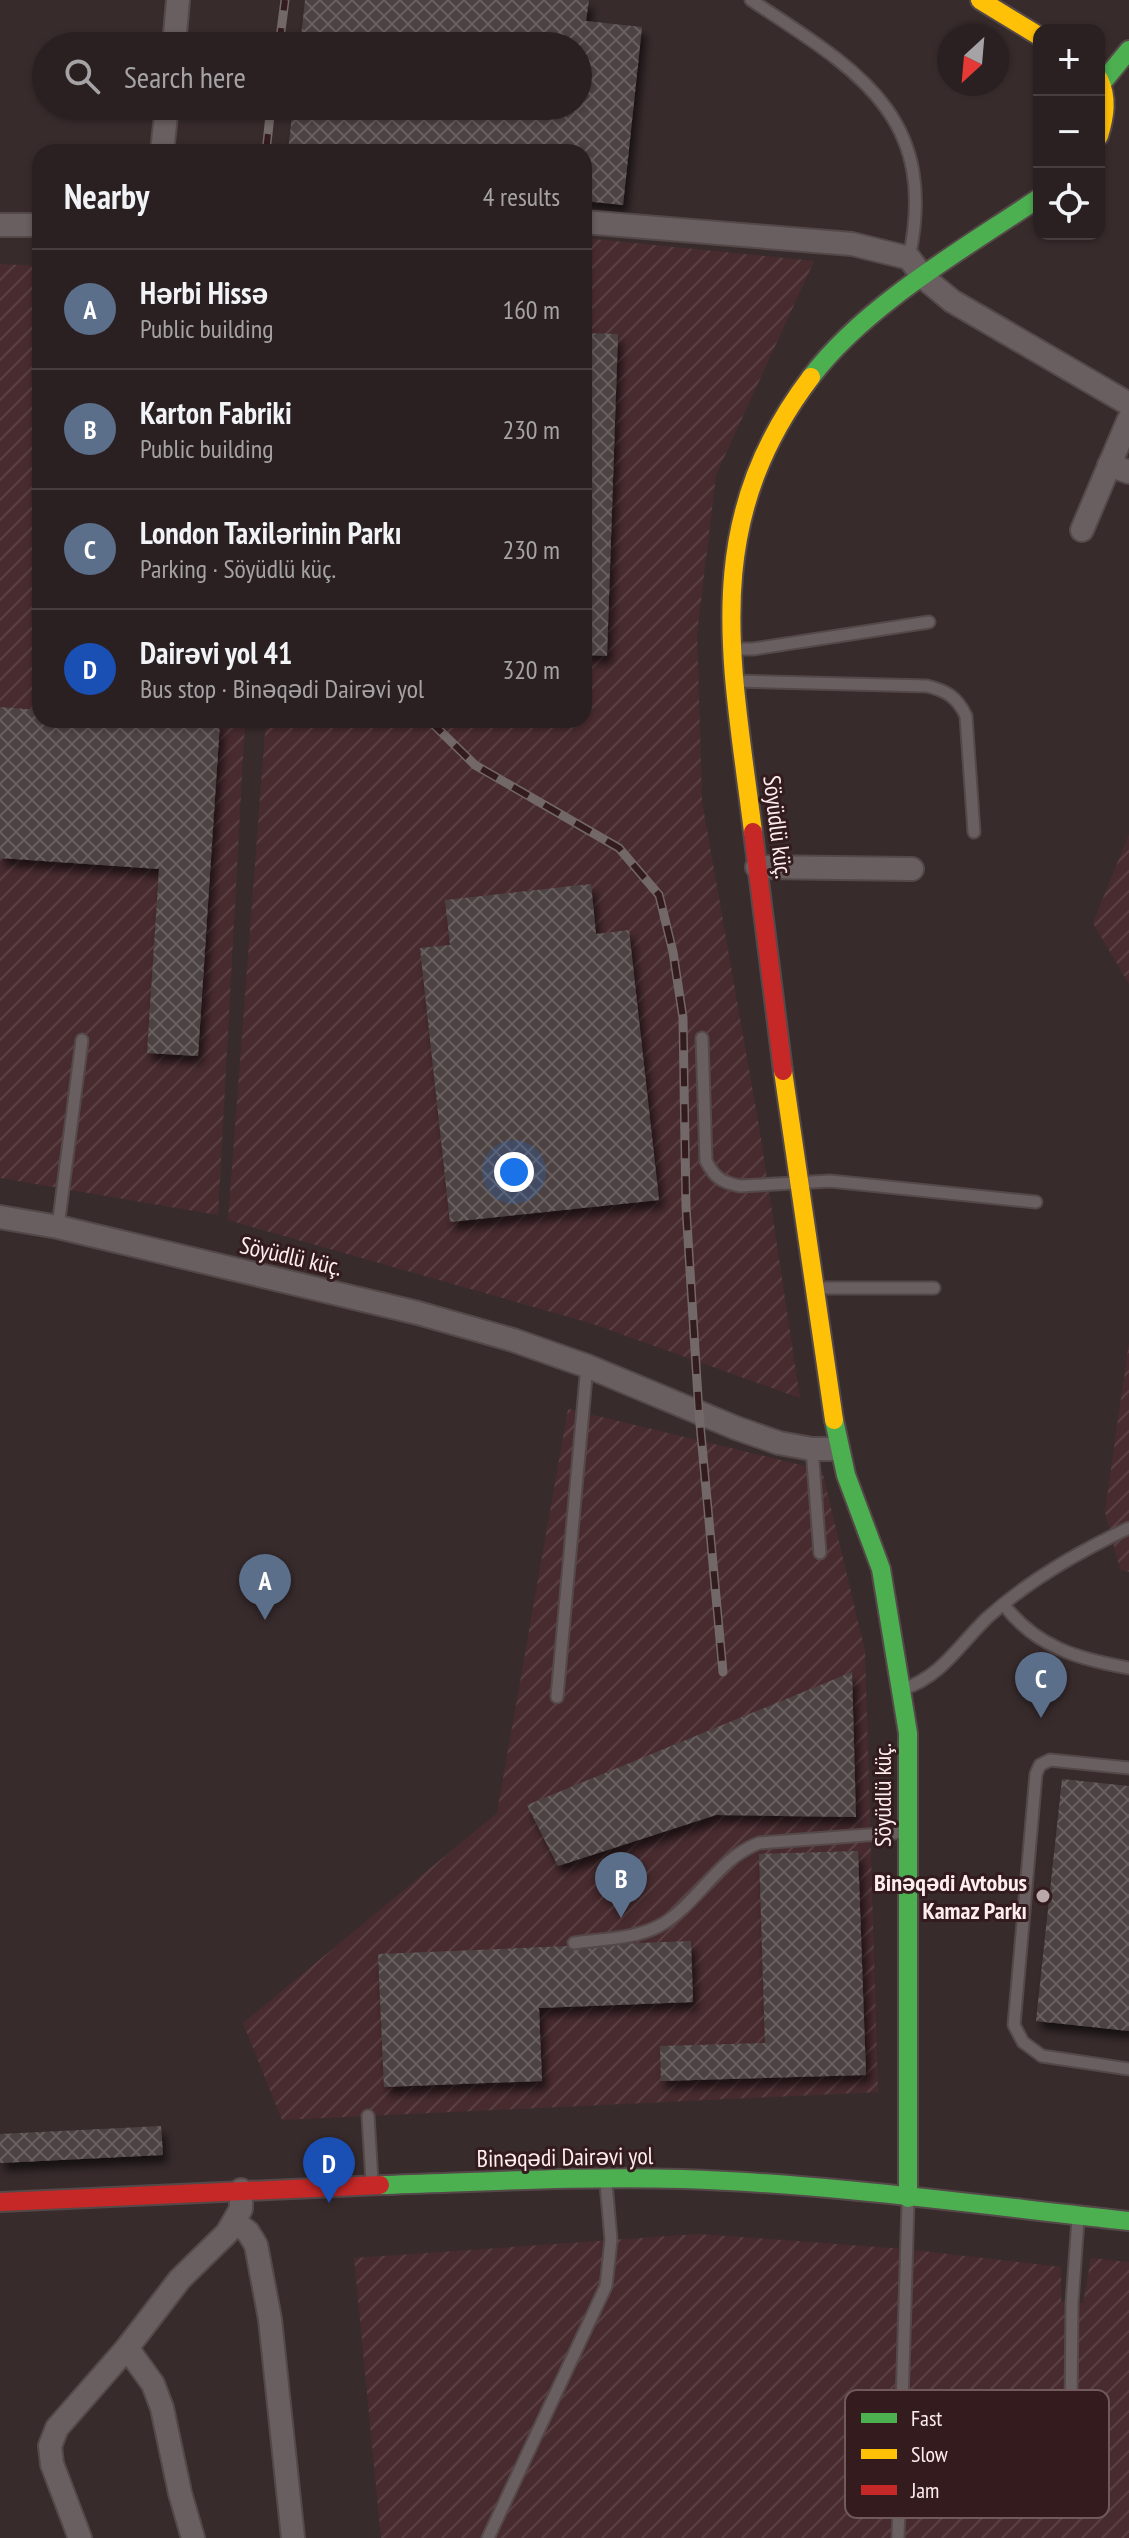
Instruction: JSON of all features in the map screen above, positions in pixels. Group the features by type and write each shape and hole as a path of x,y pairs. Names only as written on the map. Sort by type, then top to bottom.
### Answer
{"street":[{"path":"175,32 178,0"},
{"path":"980,0 1033,32"},
{"path":"1105,77 1129,50"},
{"path":"163,144 165,120"},
{"name":"Söyüdlü küç.","path":"908,2198 908,1733 881,1569 838,1449 757,867 729,619 731,575 740,522 755,472 792,401 827,357 923,277 1033,202"},
{"path":"592,223 852,244 909,258 923,277 952,301 1129,404"},
{"path":"0,225 32,225"},
{"path":"1082,530 1119,468 1129,419"},
{"path":"757,867 912,869"},
{"name":"Söyüdlü küç.","path":"0,1217 58,1227 418,1313 513,1340 587,1366 779,1443 812,1449 838,1449"},
{"name":"Binəqədi Dairəvi yol","path":"0,2202 241,2190 606,2178 743,2181 1129,2221"},
{"path":"80,2538 52,2464 50,2446 57,2428 127,2348 180,2279 235,2222 241,2209 241,2190"},
{"path":"235,2222 248,2232 256,2245 270,2319 293,2538"},
{"path":"127,2348 153,2384 162,2408 193,2538"}],"lane":[{"path":"751,0 842,60 880,97 904,139 913,176 915,219 909,258"},
{"path":"732,649 753,649 929,622"},
{"path":"735,681 927,686 947,691 960,703 966,716 974,832"},
{"path":"702,1038 706,1161 715,1177 726,1183 740,1186 830,1181 1036,1202"},
{"path":"58,1227 82,1040"},
{"path":"814,1288 934,1288"},
{"path":"557,1697 587,1366"},
{"path":"812,1449 820,1553"},
{"path":"902,1689 929,1678 1004,1605 1068,1559 1129,1528"},
{"path":"1004,1605 1018,1624 1043,1643 1129,1668"},
{"path":"1129,1768 1050,1760 1040,1765 1036,1774 1014,2025 1023,2042 1042,2056 1129,2069"},
{"path":"574,1943 633,1935 660,1925 739,1851 759,1843 909,1832"},
{"path":"368,2116 372,2186"},
{"path":"488,2538 606,2286 611,2240 606,2178"},
{"path":"902,2390 908,2198"},
{"path":"1071,2390 1072,2303 1078,2216"},
{"path":"898,2538 899,2518"}],"shaded area":[{"path":"592,239 814,261 716,475 697,634 702,801 760,1132 800,1398 590,1323 228,1220 265,728 592,728"},
{"path":"0,264 32,266 32,728 245,728 218,1215 0,1178"},
{"path":"1129,834 1129,984 1093,923"},
{"path":"1129,1342 1129,1572 1120,1570 1105,1512"},
{"path":"568,1409 822,1470 865,1651 878,2092 282,2120 243,2023 497,1813"},
{"path":"699,2234 905,2249 1061,2267 1061,2302 1083,2303 1091,2258 1129,2262 1129,2538 381,2538 354,2258"}],"building":[{"path":"305,0 589,0 586,21 642,27 623,205 592,202 592,144 289,144 291,120 592,120 592,32 302,32"},
{"path":"592,333 618,334 607,656 592,655"},
{"path":"0,707 32,709 32,728 220,728 198,1056 147,1053 159,869 0,858"},
{"path":"591,884 596,934 629,930 659,1200 450,1222 420,948 450,945 445,900"},
{"path":"852,1672 856,1817 716,1815 558,1866 527,1805"},
{"path":"1062,1779 1129,1786 1129,2031 1036,2021"},
{"path":"858,1851 866,2075 661,2081 660,2046 765,2043 759,1854"},
{"path":"691,1941 693,2002 539,2008 542,2081 384,2087 378,1954"},
{"path":"161,2126 163,2155 0,2163 0,2134"}],"railway":[{"path":"281,32 285,0"},
{"path":"267,144 269,120"},
{"path":"437,728 475,765 619,848 659,895 673,952 683,1018 686,1207 699,1413 723,1672"}],"traffic: fast":[{"path":"1105,79 1129,50"},
{"path":"811,377 833,351 887,302 1033,202"},
{"path":"834,1420 846,1475 881,1569 908,1733 908,2198"},
{"path":"380,2185 607,2178 683,2179 795,2185 1129,2221"}],"traffic: slow":[{"path":"980,0 1033,32"},
{"path":"753,832 732,653 732,597 737,542 751,487 775,432 811,377"},
{"path":"783,1071 834,1420"}],"traffic: jam":[{"path":"753,832 783,1071"},
{"path":"0,2202 380,2185"}],"place":[{"name":"Hərbi Hissə","path":"265,1620"},
{"name":"London Taxilərinin Parkı","path":"1041,1718"},
{"name":"Binəqədi Avtobus Kamaz Parkı","path":"1043,1896"},
{"name":"Karton Fabriki","path":"621,1918"},
{"name":"Dairəvi yol 41","path":"329,2203"}]}
